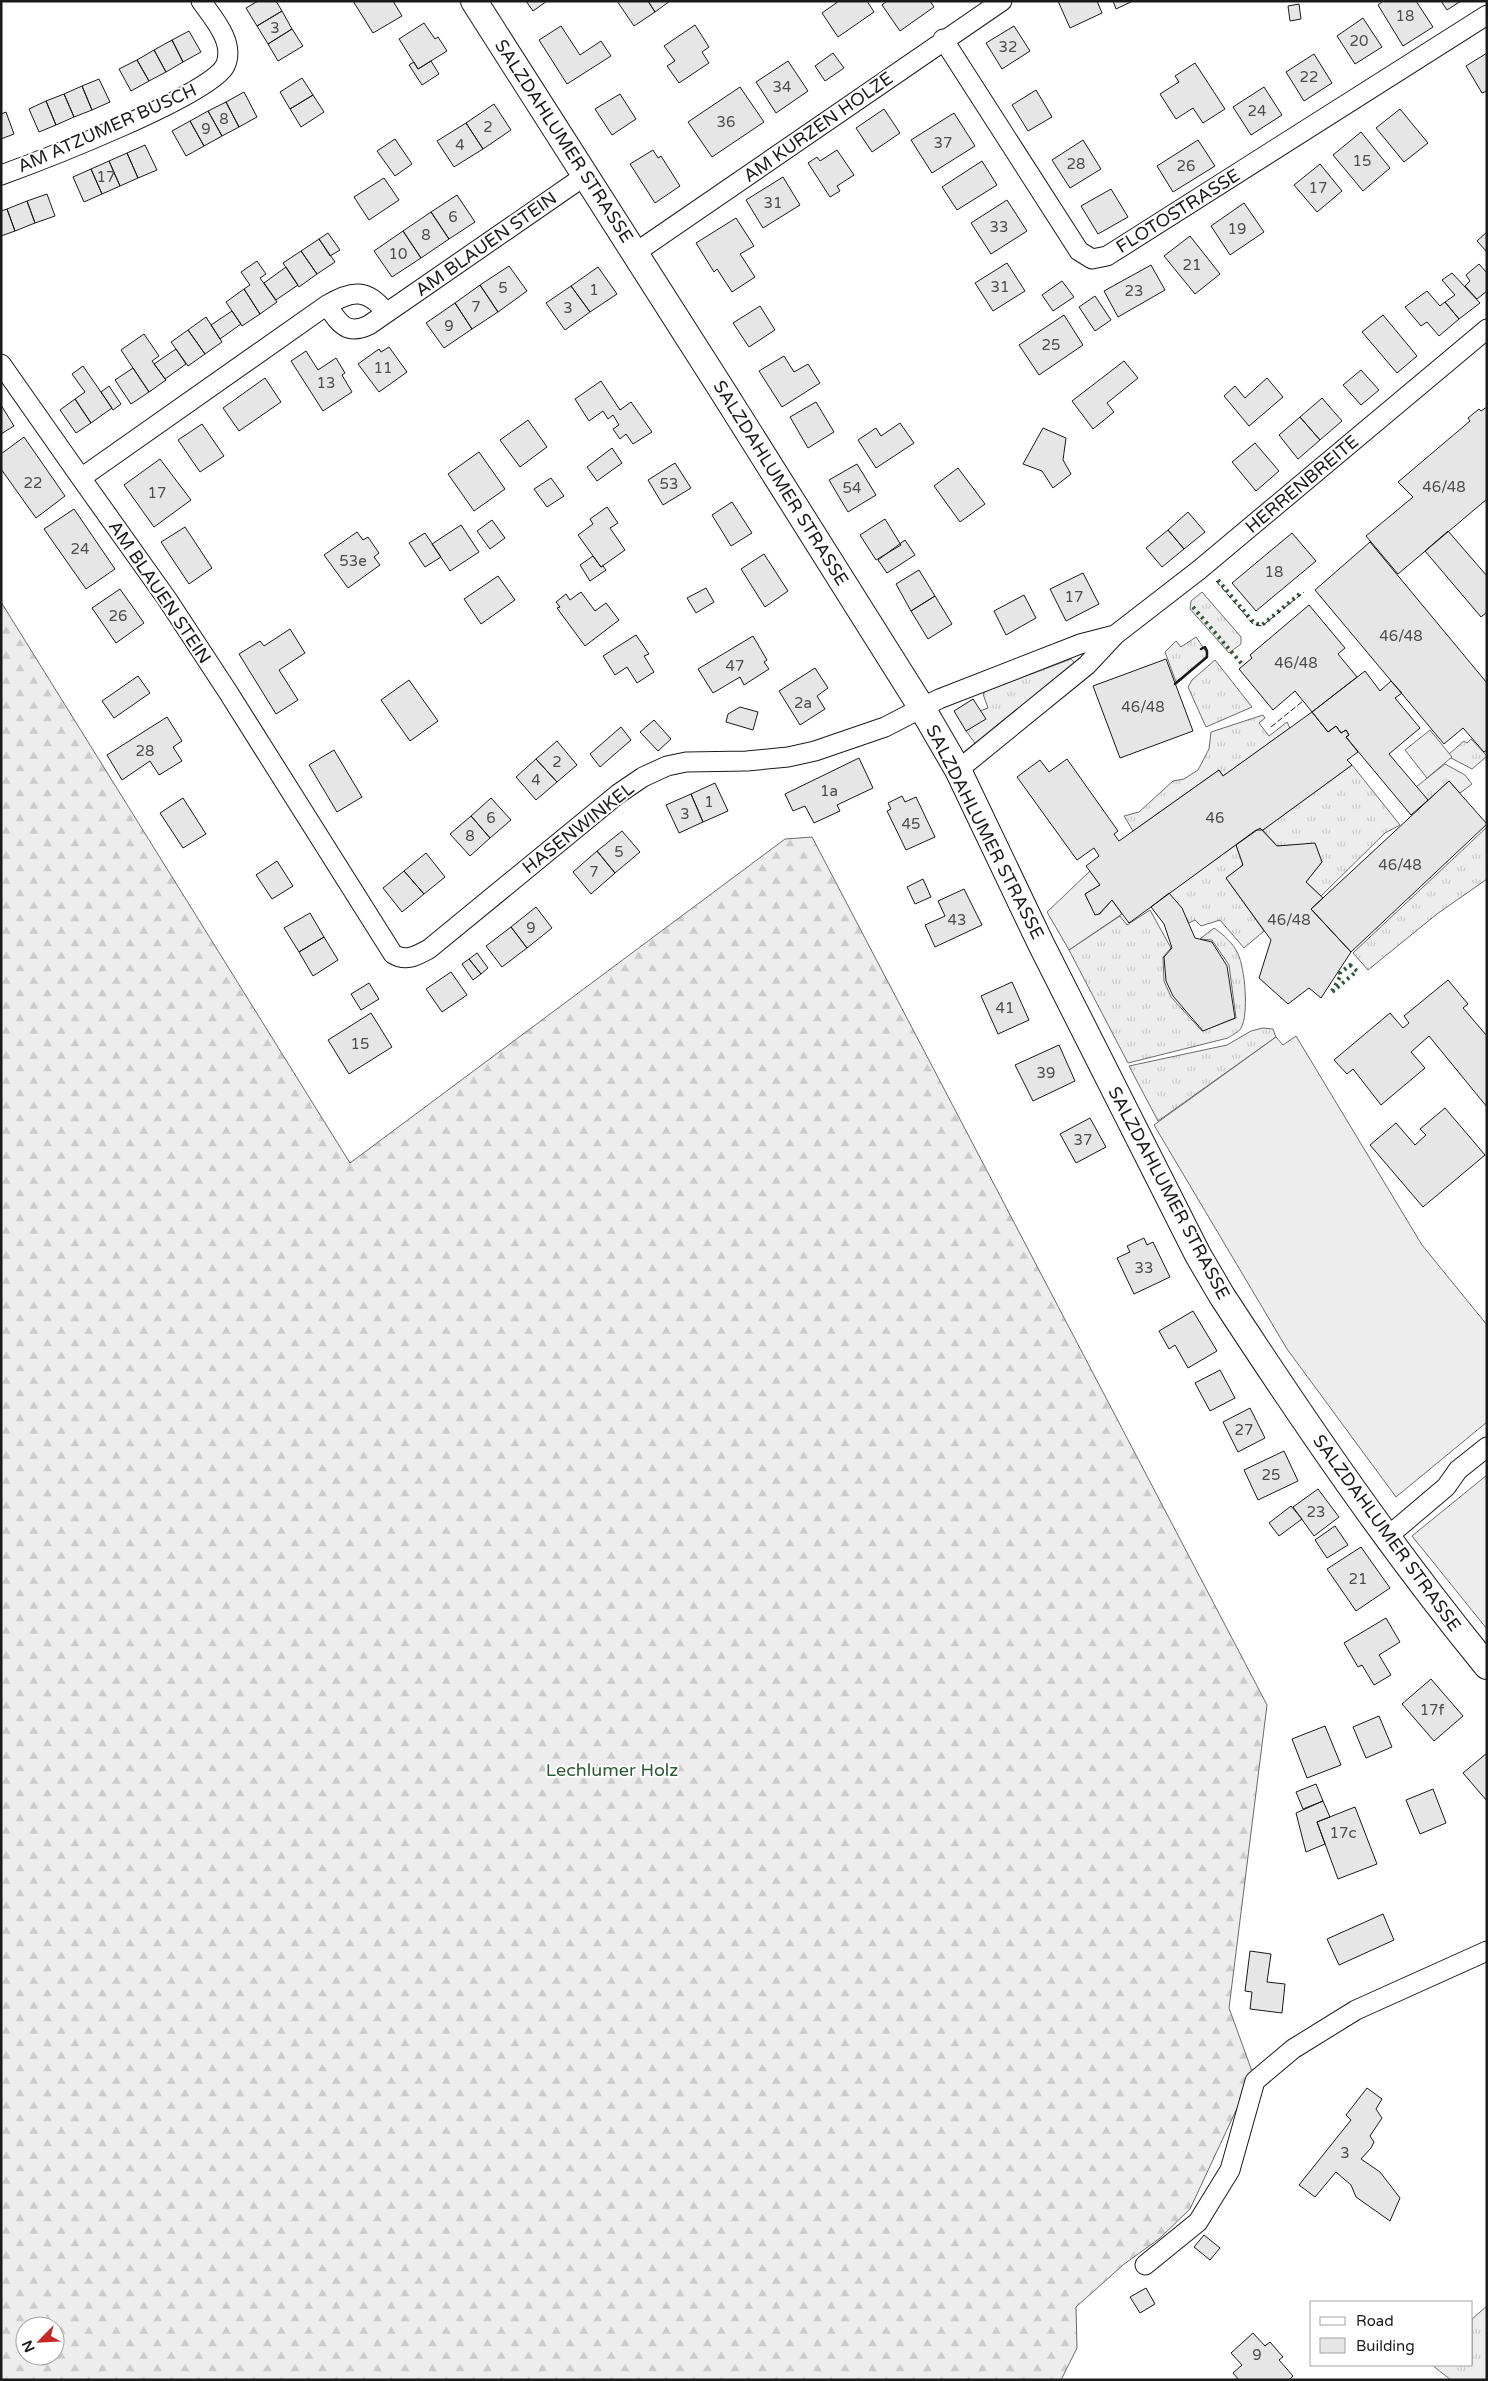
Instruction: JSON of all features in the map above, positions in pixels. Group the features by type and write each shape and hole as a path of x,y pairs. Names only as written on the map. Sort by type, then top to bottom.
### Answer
{"main road":[{"name":"SALZDAHLUMER STRASSE","path":"474,1 636,253 922,708 958,770 1041,944 1198,1255 1222,1296 1257,1350 1387,1537 1438,1606 1487,1666"}],"street":[{"name":"AM ATZUMER BUSCH","path":"1,175 95,138 159,108 211,80 225,66 228,51 223,33 201,1"},
{"name":"AM KURZEN HOLZE","path":"636,253 943,39 1002,1"},
{"name":"FLOTOSTRASSE","path":"943,39 1079,251 1092,259 1107,256 1487,16"},
{"name":"AM BLAUEN STEIN","path":"327,305 338,321 349,329 359,330 586,175"},
{"path":"1,364 81,478 339,298 354,293 368,295 379,303 386,313"},
{"name":"HERRENBREITE","path":"958,770 1087,665 1115,635 1206,564 1487,329"},
{"name":"AM BLAUEN STEIN","path":"81,478 167,599 393,954 399,958"},
{"name":"HERRENBREITE","path":"922,708 1080,644 1115,635"},
{"name":"HASENWINKEL","path":"399,958 412,958 429,949 618,794 667,766 686,762 788,757 816,751 886,727 922,708"},
{"path":"1387,1537 1446,1487 1458,1470 1487,1447"},
{"path":"1145,2265 1198,2222 1230,2170 1255,2081 1292,2049 1356,2010 1487,1951"}],"green space":[{"path":"1202,592 1241,637 1241,644 1229,653 1190,609 1191,601"},
{"name":"Lechlumer Holz","path":"1,602 350,1163 785,839 812,837 1267,1705 1229,2008 1253,2074 1190,2209 1160,2238 1123,2265 1076,2307 1077,2348 1061,2380 1,2380"},
{"path":"1196,637 1207,653 1206,657 1176,682 1165,652 1176,641 1181,647"},
{"path":"1071,659 1076,664 980,750 966,731 985,719 980,711 988,708 983,694 986,691"},
{"path":"1215,660 1252,707 1206,727 1188,687 1192,680"},
{"path":"1263,715 1265,718 1259,723 1269,736 1287,722 1290,728 1223,776 1219,770 1133,831 1124,816 1139,812 1173,781 1184,779 1198,770 1209,749 1211,732"},
{"path":"1471,739 1487,756 1472,769 1451,758 1449,754 1464,741 1467,743"},
{"path":"1445,764 1465,775 1472,784 1460,793 1449,781 1428,800 1416,787"},
{"path":"1352,765 1400,825 1385,833 1321,896 1306,882 1322,862 1315,844 1277,846 1263,830"},
{"path":"1487,827 1487,879 1437,914 1368,970 1353,953"},
{"path":"1236,845 1243,865 1226,878 1264,931 1244,948 1220,920 1201,926 1195,920 1189,923 1169,893"},
{"path":"1150,910 1171,948 1163,957 1164,981 1171,997 1202,1031 1236,1018 1229,965 1212,940 1200,939 1214,928 1225,936 1236,950 1243,970 1245,1013 1240,1029 1228,1038 1128,1063 1069,950 1120,916 1127,925"},
{"path":"1263,1028 1273,1029 1276,1037 1158,1121 1129,1066 1227,1045 1251,1031"},
{"path":"1487,2306 1487,2380 1451,2380 1433,2366 1473,2366 1473,2318"}],"shaded area":[{"path":"1430,730 1452,757 1427,778 1405,750"},
{"path":"1090,871 1100,885 1085,894 1095,914 1100,914 1112,900 1122,914 1069,950 1047,912"},
{"path":"1296,1036 1422,1245 1487,1325 1487,1422 1396,1497 1287,1349 1154,1125 1276,1037 1283,1045"},
{"path":"1487,1475 1487,1629 1412,1536"}],"building":[{"path":"258,1 276,1 282,11 257,26 246,8"},
{"path":"353,1 393,1 402,16 373,33"},
{"path":"526,1 547,1 533,11"},
{"path":"617,1 648,1 655,12 634,26"},
{"path":"648,1 670,1 655,12"},
{"path":"839,1 867,1 874,12 838,37 822,13"},
{"path":"887,1 930,1 934,7 900,31 882,5"},
{"path":"1058,1 1097,1 1102,13 1070,28"},
{"path":"1113,1 1133,1 1116,9"},
{"path":"1383,1 1416,1 1433,27 1403,46 1378,5"},
{"path":"1441,1 1461,1 1447,10"},
{"path":"1299,4 1301,19 1290,21 1288,6"},
{"path":"282,11 292,29 268,44 257,26"},
{"path":"1363,18 1382,47 1355,64 1337,36"},
{"path":"424,23 435,39 438,37 447,51 418,69 399,39"},
{"path":"695,25 709,47 702,52 709,63 679,83 667,66 675,61 664,46"},
{"path":"561,26 580,55 601,41 611,56 567,84 539,40"},
{"path":"1014,26 1030,51 1002,69 986,43"},
{"path":"292,29 303,46 278,61 268,44"},
{"path":"189,31 201,52 183,62 172,40"},
{"path":"172,40 183,62 166,72 154,50"},
{"path":"154,50 166,72 149,81 137,60"},
{"path":"833,53 844,68 825,81 815,66"},
{"path":"1487,53 1487,91 1482,93 1466,66"},
{"path":"1314,54 1332,83 1304,101 1286,72"},
{"path":"137,60 149,81 131,91 119,69"},
{"path":"431,61 439,74 422,85 409,65 414,62 418,69"},
{"path":"788,61 808,91 776,113 756,82"},
{"path":"1195,63 1225,109 1203,123 1193,108 1176,119 1160,94 1179,82 1175,76"},
{"path":"302,78 313,95 290,109 280,92"},
{"path":"99,79 110,102 92,110 82,86"},
{"path":"82,86 92,110 74,117 64,94"},
{"path":"740,87 764,122 712,157 688,122"},
{"path":"1264,87 1282,115 1251,135 1233,107"},
{"path":"1036,90 1052,117 1028,131 1012,105"},
{"path":"244,92 257,117 239,127 226,102"},
{"path":"64,94 74,117 56,125 46,101"},
{"path":"620,94 636,119 612,135 595,109"},
{"path":"313,95 324,112 301,127 290,109"},
{"path":"46,101 56,125 39,132 29,109"},
{"path":"226,102 239,127 222,136 208,111"},
{"path":"494,104 511,130 483,149 466,123"},
{"path":"884,109 900,133 872,152 856,128"},
{"path":"1400,109 1428,143 1404,162 1376,128"},
{"path":"208,111 222,136 204,146 190,121"},
{"path":"6,112 14,134 1,139 1,114"},
{"path":"954,113 975,146 932,173 911,140"},
{"path":"190,121 204,146 186,156 172,131"},
{"path":"466,123 483,149 454,167 437,141"},
{"path":"1361,132 1390,168 1363,191 1333,155"},
{"path":"395,139 412,164 395,176 377,151"},
{"path":"1083,140 1101,169 1070,188 1052,160"},
{"path":"1198,140 1215,166 1173,192 1157,166"},
{"path":"145,145 157,170 138,178 127,153"},
{"path":"653,150 658,158 661,156 680,186 655,203 630,164"},
{"path":"837,150 854,175 837,186 840,191 830,197 808,163 817,157 820,161"},
{"path":"127,153 138,178 120,186 109,161"},
{"path":"109,161 120,186 102,194 91,169"},
{"path":"982,161 997,185 957,210 942,187"},
{"path":"1320,164 1342,191 1317,212 1294,185"},
{"path":"91,169 102,194 84,202 73,177"},
{"path":"783,177 800,205 763,228 746,200"},
{"path":"384,178 399,200 369,220 354,197"},
{"path":"1111,189 1128,217 1098,234 1081,206"},
{"path":"47,194 55,216 35,223 27,201"},
{"path":"457,195 475,222 449,239 431,212"},
{"path":"1007,200 1027,231 991,254 971,223"},
{"path":"27,201 35,223 15,231 7,209"},
{"path":"1244,203 1264,232 1230,255 1211,226"},
{"path":"7,209 15,231 1,236 1,211"},
{"path":"431,212 449,239 421,258 403,231"},
{"path":"736,218 754,246 740,254 755,277 732,292 717,269 714,272 696,243"},
{"path":"403,231 421,258 392,277 374,251"},
{"path":"1487,232 1487,252 1477,241"},
{"path":"328,233 340,250 330,256 319,239"},
{"path":"1190,236 1220,274 1195,294 1164,256"},
{"path":"319,239 335,262 317,274 301,251"},
{"path":"301,251 317,274 299,287 283,263"},
{"path":"257,261 266,274 260,278 277,302 260,314 244,289 250,285 241,272"},
{"path":"1007,263 1025,291 993,311 975,283"},
{"path":"1479,264 1487,273 1487,291 1477,299 1465,286 1470,281 1466,275"},
{"path":"1151,265 1165,290 1118,317 1104,291"},
{"path":"509,266 527,291 498,312 480,285"},
{"path":"286,267 298,285 276,300 264,283"},
{"path":"598,267 617,294 590,312 571,286"},
{"path":"1452,273 1480,303 1459,319 1445,302 1455,295 1442,280"},
{"path":"1062,281 1074,297 1053,311 1042,295"},
{"path":"480,285 498,312 472,329 455,303"},
{"path":"571,286 590,312 565,330 546,303"},
{"path":"244,289 260,314 242,326 226,302"},
{"path":"1427,291 1440,306 1445,302 1459,319 1439,336 1427,322 1421,326 1405,307"},
{"path":"1095,296 1111,320 1095,331 1079,307"},
{"path":"455,303 472,329 444,348 426,323"},
{"path":"760,306 775,330 749,347 733,323"},
{"path":"232,311 241,324 220,339 211,325"},
{"path":"1064,315 1083,345 1039,375 1019,345"},
{"path":"1383,315 1417,356 1397,373 1362,332"},
{"path":"206,317 222,342 205,354 188,330"},
{"path":"188,330 205,354 188,366 171,342"},
{"path":"144,334 159,356 152,361 166,380 149,392 121,350"},
{"path":"389,347 407,372 379,392 358,364 379,349 381,352"},
{"path":"176,349 186,364 165,379 154,364"},
{"path":"306,351 318,370 336,358 345,373 342,375 352,392 323,411 291,361"},
{"path":"784,356 794,372 808,364 820,383 782,407 759,371"},
{"path":"1124,361 1138,378 1107,403 1114,412 1093,429 1072,401"},
{"path":"83,366 112,408 91,423 75,399 85,392 72,374"},
{"path":"133,368 149,392 131,404 115,380"},
{"path":"1361,370 1379,390 1361,405 1343,385"},
{"path":"265,378 281,402 239,431 223,408"},
{"path":"1267,378 1283,397 1249,426 1224,396 1235,386 1245,398"},
{"path":"601,381 620,410 631,402 652,432 633,444 626,434 620,439 613,429 619,425 613,415 608,419 603,411 589,421 575,399"},
{"path":"109,386 121,404 113,410 101,392"},
{"path":"1322,398 1342,421 1320,440 1300,417"},
{"path":"75,399 91,423 76,433 60,410"},
{"path":"816,402 834,432 808,448 790,417"},
{"path":"1,405 14,426 1,434"},
{"path":"1487,407 1487,499 1398,574 1366,536 1413,497 1398,482 1470,421 1468,418 1479,409 1481,411"},
{"path":"1300,417 1320,440 1298,459 1279,435"},
{"path":"528,420 547,447 520,467 500,440"},
{"path":"900,423 914,443 876,468 858,440 876,428 881,436"},
{"path":"202,424 224,456 200,472 178,440"},
{"path":"1043,428 1066,438 1063,460 1071,474 1053,488 1042,471 1023,464"},
{"path":"24,437 65,496 36,518 1,469 1,454"},
{"path":"1255,443 1279,471 1256,491 1232,462"},
{"path":"612,448 622,463 597,481 587,467"},
{"path":"479,452 505,489 474,511 448,474"},
{"path":"160,459 191,500 154,527 124,485"},
{"path":"675,463 691,488 663,505 648,480"},
{"path":"857,464 876,495 848,512 829,480"},
{"path":"958,468 985,504 960,522 934,486"},
{"path":"551,478 564,496 547,507 534,489"},
{"path":"732,502 752,533 731,546 712,515"},
{"path":"607,507 618,523 610,528 625,550 601,567 578,535 593,524 590,519"},
{"path":"74,509 115,569 86,589 44,529"},
{"path":"1188,512 1205,532 1184,549 1168,530"},
{"path":"885,519 901,545 876,560 860,535"},
{"path":"492,520 505,538 490,549 477,531"},
{"path":"461,525 479,552 450,571 432,544"},
{"path":"185,527 212,568 189,584 161,542"},
{"path":"1168,530 1184,549 1162,567 1146,548"},
{"path":"1448,531 1487,576 1487,612 1481,617 1425,551"},
{"path":"357,532 363,540 368,537 379,553 374,557 380,565 348,588 324,555"},
{"path":"425,533 441,557 425,567 409,543"},
{"path":"1292,533 1316,561 1256,611 1232,583"},
{"path":"905,540 915,555 887,573 878,560"},
{"path":"1370,542 1487,683 1487,750 1484,752 1463,728 1444,744 1315,590"},
{"path":"764,554 788,591 765,607 741,569"},
{"path":"593,556 601,567 603,566 606,570 590,581 580,565"},
{"path":"919,570 935,596 911,611 896,584"},
{"path":"1083,573 1099,604 1066,621 1050,589"},
{"path":"498,576 515,600 481,624 464,599"},
{"path":"706,588 714,602 696,613 687,598"},
{"path":"120,589 144,623 116,643 92,608"},
{"path":"581,592 595,611 606,603 619,620 585,646 557,608 560,607 556,602 566,594 570,600"},
{"path":"1024,595 1036,618 1006,635 994,611"},
{"path":"935,596 952,624 928,639 911,611"},
{"path":"1309,605 1345,648 1338,654 1357,677 1312,712 1295,691 1273,710 1239,669 1252,658 1250,655"},
{"path":"290,629 305,653 279,670 298,700 276,714 239,654 260,641 264,646"},
{"path":"636,635 649,654 644,656 654,672 637,683 627,667 615,675 603,656"},
{"path":"753,636 767,660 764,662 769,669 744,685 740,677 713,693 698,669"},
{"path":"1166,659 1193,731 1120,758 1093,686"},
{"path":"815,668 828,688 817,696 825,709 800,725 779,691"},
{"path":"1365,671 1380,691 1391,681 1402,693 1395,698 1420,728 1389,754 1428,800 1411,815 1346,737 1349,735 1346,730 1341,733 1336,726 1328,732 1312,712"},
{"path":"138,676 150,693 114,718 102,701"},
{"path":"409,680 438,721 410,741 381,700"},
{"path":"973,699 986,719 966,731 954,711"},
{"path":"740,707 758,712 753,730 726,722 728,714"},
{"path":"1312,712 1328,732 1336,726 1341,733 1346,730 1349,735 1346,737 1358,752 1347,760 1352,765 1263,830 1256,830 1129,923 1112,900 1099,914 1095,915 1085,894 1100,885 1086,866 1099,856 1094,848 1077,860 1017,777 1040,760 1049,772 1067,759 1118,831 1114,834 1119,841 1219,770 1223,776"},
{"path":"167,717 182,741 173,747 182,761 159,775 150,761 122,780 107,755"},
{"path":"654,720 671,739 658,751 640,732"},
{"path":"621,727 631,740 600,767 590,754"},
{"path":"557,741 577,765 557,782 536,759"},
{"path":"334,750 362,797 337,812 309,765"},
{"path":"859,758 873,788 837,805 840,811 814,823 805,806 793,811 785,794"},
{"path":"536,759 557,782 536,800 516,777"},
{"path":"1449,781 1487,824 1351,952 1311,909"},
{"path":"715,783 728,811 703,822 691,794"},
{"path":"691,794 703,822 679,833 666,805"},
{"path":"902,796 905,802 916,797 935,837 906,850 887,811 891,809 888,803"},
{"path":"183,798 206,834 183,848 160,813"},
{"path":"491,798 511,820 490,838 471,816"},
{"path":"471,816 490,838 470,856 450,834"},
{"path":"1260,828 1277,846 1315,843 1322,862 1306,882 1323,898 1311,909 1351,952 1321,998 1309,988 1288,1004 1259,978 1271,940 1226,878 1243,865 1236,845"},
{"path":"622,831 640,852 615,873 597,851"},
{"path":"597,851 615,873 591,894 573,872"},
{"path":"426,853 445,877 424,894 404,871"},
{"path":"277,861 293,886 272,899 256,875"},
{"path":"404,871 424,894 402,912 383,888"},
{"path":"923,879 931,897 915,904 907,887"},
{"path":"964,889 982,925 935,947 925,925 945,916 938,901"},
{"path":"1169,893 1182,908 1195,938 1212,942 1227,966 1235,1018 1203,1031 1173,996 1166,981 1164,957 1172,948 1164,924 1151,907"},
{"path":"536,907 552,928 527,948 511,927"},
{"path":"310,913 324,937 299,952 284,928"},
{"path":"511,927 527,948 502,967 486,946"},
{"path":"324,937 338,960 313,976 299,952"},
{"path":"477,953 488,968 481,974 469,959"},
{"path":"469,959 481,974 473,980 462,964"},
{"path":"451,972 467,995 442,1012 426,989"},
{"path":"1448,980 1468,1004 1463,1008 1487,1036 1487,1107 1429,1036 1411,1052 1425,1068 1381,1105 1353,1069 1347,1074 1334,1060 1390,1013 1403,1028 1409,1023 1404,1016"},
{"path":"1012,982 1029,1020 998,1034 981,996"},
{"path":"369,983 379,999 361,1010 351,994"},
{"path":"371,1013 392,1047 349,1074 328,1040"},
{"path":"1059,1045 1075,1081 1033,1101 1015,1065"},
{"path":"1445,1108 1485,1155 1423,1207 1370,1145 1396,1123 1415,1145 1426,1135 1420,1129"},
{"path":"1090,1118 1106,1147 1076,1163 1060,1134"},
{"path":"1144,1238 1147,1245 1153,1242 1170,1277 1134,1294 1117,1258 1130,1252 1127,1246"},
{"path":"1193,1311 1217,1351 1188,1368 1175,1345 1169,1349 1159,1331"},
{"path":"1220,1370 1235,1398 1210,1411 1195,1383"},
{"path":"1250,1408 1265,1438 1238,1452 1223,1422"},
{"path":"1284,1451 1298,1481 1258,1500 1244,1470"},
{"path":"1318,1489 1339,1517 1314,1536 1293,1507"},
{"path":"1291,1506 1302,1519 1279,1536 1269,1523"},
{"path":"1335,1526 1348,1545 1327,1558 1315,1540"},
{"path":"1361,1547 1390,1588 1356,1611 1327,1569"},
{"path":"1386,1618 1400,1642 1379,1655 1391,1675 1374,1685 1362,1665 1358,1667 1344,1643"},
{"path":"1431,1679 1463,1716 1434,1741 1402,1704"},
{"path":"1379,1716 1392,1747 1366,1758 1353,1727"},
{"path":"1325,1726 1341,1765 1307,1778 1292,1739"},
{"path":"1487,1753 1487,1801 1463,1773"},
{"path":"1316,1784 1323,1801 1303,1809 1296,1792"},
{"path":"1433,1789 1446,1823 1420,1834 1406,1800"},
{"path":"1323,1801 1330,1817 1317,1822 1325,1844 1306,1852 1296,1813"},
{"path":"1355,1807 1377,1864 1338,1879 1317,1822"},
{"path":"1383,1914 1394,1940 1339,1965 1327,1939"},
{"path":"1250,1951 1271,1954 1267,1982 1285,1984 1282,2013 1250,2009 1252,1992 1245,1991"},
{"path":"1367,2088 1382,2099 1376,2109 1382,2118 1370,2136 1374,2142 1371,2148 1361,2159 1380,2172 1400,2198 1390,2221 1356,2197 1351,2185 1336,2172 1315,2197 1299,2185 1351,2120 1346,2115"},
{"path":"1204,2235 1220,2248 1210,2260 1194,2247"},
{"path":"1146,2288 1155,2304 1140,2313 1130,2297"},
{"path":"1253,2333 1265,2346 1270,2342 1283,2357 1279,2360 1293,2376 1289,2380 1239,2380 1233,2373 1242,2365 1231,2353"}],"hedge":[{"path":"1218,580 1254,623 1262,625 1302,592"},
{"path":"1193,607 1242,664"},
{"path":"1350,965 1357,971 1331,993 1341,975 1340,973 1350,965"}],"fence":[{"path":"1216,581 1253,624 1262,626 1304,592"},
{"path":"1271,727 1303,701"}],"wall":[{"path":"1175,684 1207,657 1205,647 1201,649"}]}
